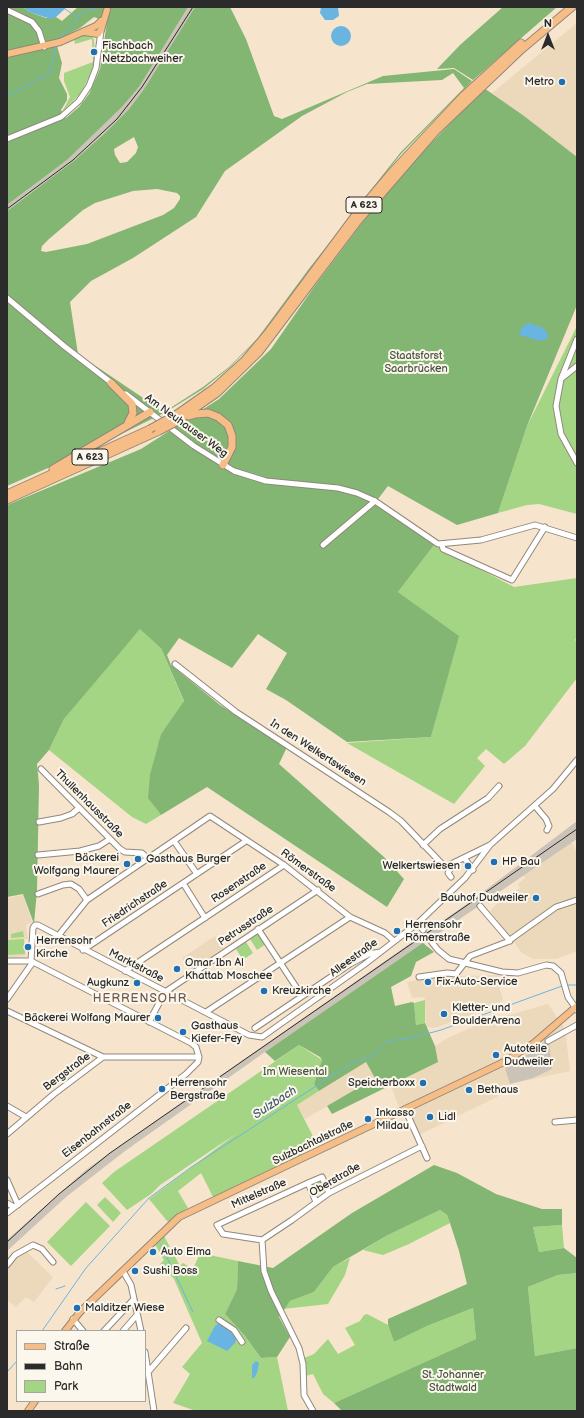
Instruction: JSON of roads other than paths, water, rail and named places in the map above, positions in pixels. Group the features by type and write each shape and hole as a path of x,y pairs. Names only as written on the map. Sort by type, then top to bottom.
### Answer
{"highway":[{"name":"A 623","path":"7,500 180,417 214,388 255,349 354,217 432,128 504,58 565,7"},
{"name":"A 623","path":"7,494 151,432 159,430 217,392 235,378 259,352 358,221 436,131 522,49 572,7"},
{"path":"112,383 132,404 132,417 124,427"},
{"path":"30,483 150,412"},
{"path":"180,417 208,413 218,416 228,425 232,436 232,447 223,465"}],"main road":[{"path":"98,31 100,21 108,8"},
{"path":"98,31 108,8"},
{"path":"7,54 44,47 60,42 77,34 98,31"},
{"name":"Sulzbachtalstraße","path":"66,1330 74,1319 172,1223 188,1212 306,1158 514,1056 534,1042 576,1007"},
{"path":"28,1411 34,1402"}],"street":[{"path":"7,10 32,22 39,31 44,47"},
{"path":"7,139 61,117 79,101 93,76 99,44 98,31"},
{"name":"Am Neuhauser Weg","path":"7,298 64,346 194,446 223,465 242,474 266,481 338,488 357,493 375,501 428,539 442,545 444,549 512,580 545,526"},
{"path":"577,339 575,348 561,379 557,398 557,419 564,442 577,463"},
{"path":"575,348 577,353"},
{"path":"561,379 577,366"},
{"path":"324,545 375,501"},
{"path":"442,545 481,540 530,526 545,526 577,538"},
{"name":"In den Welkertswiesen","path":"175,664 236,712 389,812 401,821 443,866 448,868 452,866"},
{"path":"451,877 448,872 452,866 490,844 535,806 564,778 577,760"},
{"name":"Thullenhausstraße","path":"41,769 110,839 125,852 142,853 147,858"},
{"path":"423,845 440,829 488,798 499,786"},
{"path":"535,806 546,819 549,826 547,830"},
{"path":"39,822 61,818 72,814 79,808"},
{"name":"Römerstraße","path":"174,841 210,816 284,865 318,890 350,917 385,933 394,941"},
{"path":"38,855 80,851 99,846 110,839"},
{"path":"58,936 86,900 174,841 197,874"},
{"name":"Friedrichstraße","path":"83,950 246,841"},
{"name":"Alleestraße","path":"262,1037 285,1022 418,923 473,870 490,844"},
{"path":"465,859 473,870"},
{"name":"Rosenstraße","path":"125,971 284,865"},
{"path":"38,894 63,885 71,884 79,889 86,900"},
{"name":"Rosenstraße","path":"183,884 205,918"},
{"name":"Petrusstraße","path":"165,992 318,890"},
{"path":"419,977 447,973 456,974 466,958 510,941 559,905 577,900"},
{"path":"480,906 510,941"},
{"path":"206,1012 350,917"},
{"path":"418,923 423,930"},
{"name":"Marktstraße","path":"32,961 33,928 35,925 45,928 83,950 249,1035 262,1037"},
{"path":"258,930 281,962 302,996"},
{"path":"430,940 446,957 464,963 510,973 518,973 546,965 553,966 561,973 564,986 576,1007"},
{"path":"255,1028 361,957 380,952"},
{"path":"7,961 32,961 196,1047 199,1060"},
{"path":"7,999 32,961"},
{"path":"149,1022 165,992"},
{"path":"7,1011 103,1058"},
{"path":"548,1041 577,1025"},
{"name":"Bergstraße","path":"7,1134 26,1117 103,1058 199,1060"},
{"name":"Eisenbahnstraße","path":"7,1213 186,1074 199,1060"},
{"path":"7,1106 26,1117"},
{"path":"404,1109 427,1158"},
{"path":"556,1122 577,1120"},
{"name":"Oberstraße","path":"262,1240 329,1193 422,1146"},
{"name":"Mittelstraße","path":"262,1240 223,1234 217,1228 218,1224 322,1176 329,1193"},
{"path":"7,1180 16,1206"},
{"path":"308,1183 316,1202"},
{"path":"7,1203 16,1206"},
{"path":"262,1240 264,1271 271,1291 299,1348 303,1364 304,1395 313,1411"},
{"path":"7,1265 15,1255 33,1245 42,1249 53,1262"},
{"path":"123,1271 129,1280 141,1330"},
{"path":"105,1330 134,1299"},
{"path":"124,1330 137,1315"},
{"path":"74,1319 82,1330"},
{"path":"219,1320 234,1330 242,1342"},
{"path":"149,1371 186,1328"},
{"path":"146,1357 154,1411"}],"water":[{"path":"22,7 67,7 56,17 51,19 32,13"},
{"path":"321,7 338,7 339,16 333,20 325,20 320,13"},
{"path":"341,26 348,29 351,36 348,43 341,46 334,43 331,36 334,29"},
{"path":"528,323 544,328 548,335 547,339 541,341 519,335 522,327"},
{"path":"219,1323 237,1337 235,1343 227,1351 207,1341 215,1326"},
{"path":"256,1361 259,1363 257,1373 254,1378 252,1378 252,1365"}],"waterway":[{"path":"62,7 77,17"},
{"path":"57,40 73,25 80,14 98,7"},
{"path":"7,96 50,73 56,45"},
{"name":"Sulzbach","path":"568,985 577,985"},
{"name":"Sulzbach","path":"43,1330 86,1268 149,1198 190,1168 353,1062 365,1059 375,1054 387,1041 411,1038 441,1030 562,986"},
{"path":"161,1245 193,1312"},
{"path":"56,1289 65,1286"},
{"name":"Sulzbach","path":"7,1372 16,1362"}],"tunnel":[{"path":"423,930 430,940"}],"railway":[{"path":"7,209 73,160 117,119 142,87 193,7"},
{"path":"7,1242 59,1194 110,1153 577,829"}],"place":[{"name":"Fischbach Netzbachweiher","path":"94,52"},
{"name":"Metro","path":"562,82"},
{"name":"Gasthaus Burger","path":"138,859"},
{"name":"HP Bau","path":"494,862"},
{"name":"Bäckerei Wolfgang Maurer","path":"127,864"},
{"name":"Welkertswiesen","path":"468,866"},
{"name":"Bauhof Dudweiler","path":"536,898"},
{"name":"Herrensohr Römerstraße","path":"397,931"},
{"name":"Herrensohr Kirche","path":"28,947"},
{"name":"Omar Ibn Al Khattab Moschee","path":"177,969"},
{"name":"Fix-Auto-Service","path":"428,982"},
{"name":"Augkunz","path":"137,983"},
{"name":"Kreuzkirche","path":"264,991"},
{"name":"Kletter- und BoulderArena","path":"444,1014"},
{"name":"Bäckerei Wolfang Maurer","path":"158,1018"},
{"name":"Gasthaus Kiefer-Fey","path":"183,1032"},
{"name":"Autoteile Dudweiler","path":"496,1055"},
{"name":"Speicherboxx","path":"423,1083"},
{"name":"Herrensohr Bergstraße","path":"162,1089"},
{"name":"Bethaus","path":"469,1090"},
{"name":"Lidl","path":"430,1117"},
{"name":"Inkasso Mildau","path":"368,1119"},
{"name":"Auto Elma","path":"153,1252"},
{"name":"Sushi Boss","path":"135,1271"},
{"name":"Malditzer Wiese","path":"77,1308"}],"district":[{"name":"HERRENSOHR","path":"140,999"}],"park label":[{"name":"Staatsforst Saarbrücken","path":"416,362"},
{"name":"Im Wiesental","path":"295,1072"},
{"name":"St. Johanner Stadtwald","path":"453,1381"}]}
